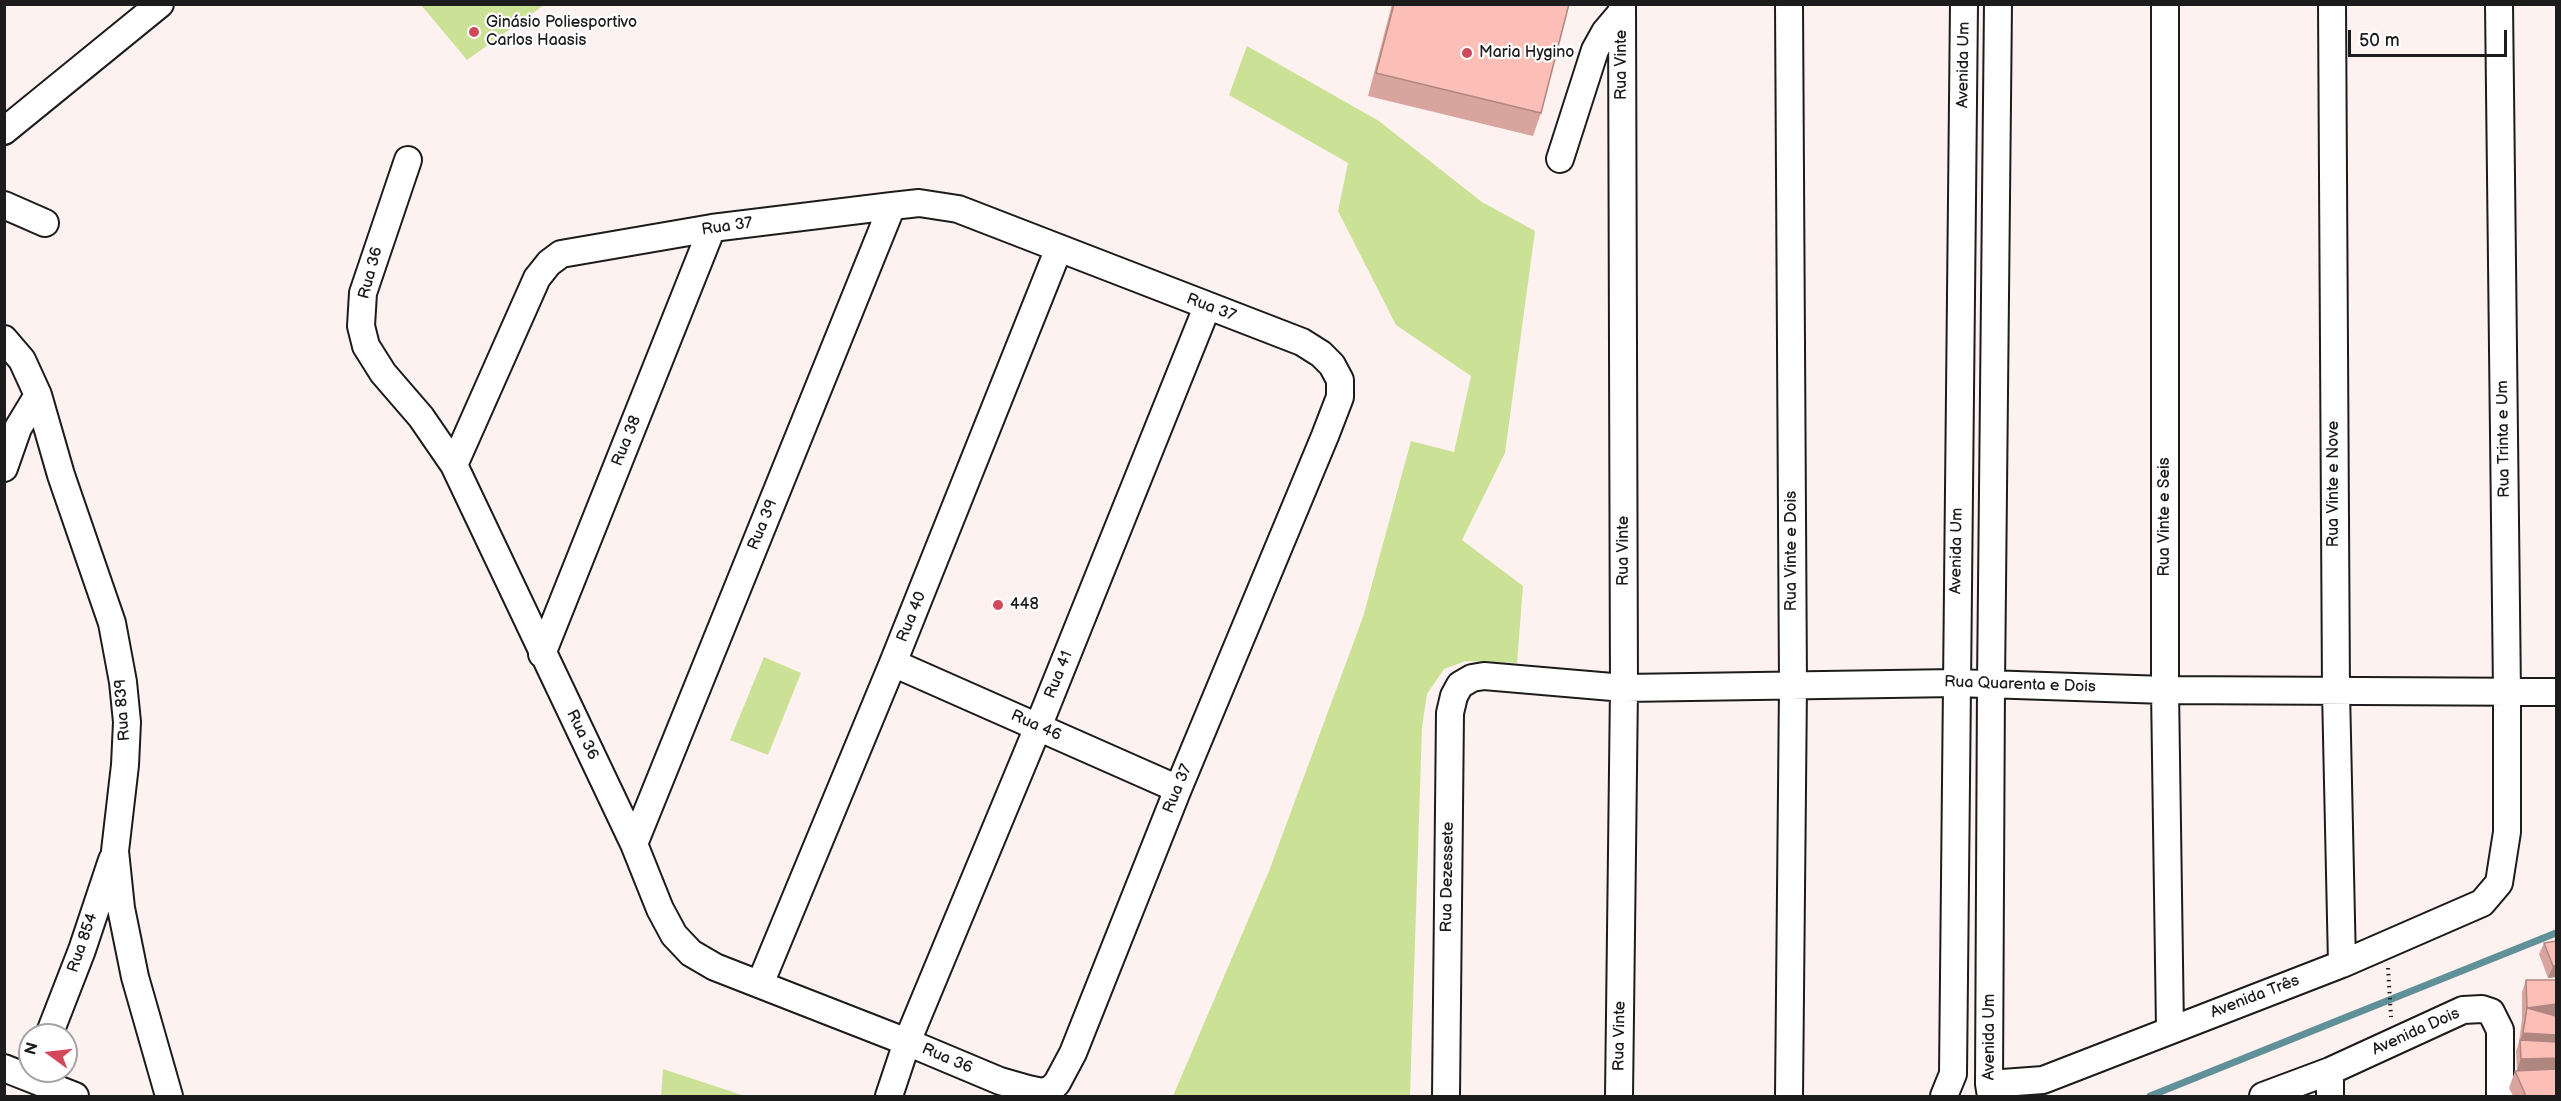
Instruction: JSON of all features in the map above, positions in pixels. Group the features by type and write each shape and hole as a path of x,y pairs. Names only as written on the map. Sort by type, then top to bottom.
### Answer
{"street":[{"path":"4,131 160,4"},
{"name":"Rua Vinte e Dois","path":"1788,4 1793,686 1789,1096"},
{"name":"Avenida Um","path":"1944,1096 1953,1074 1964,4"},
{"name":"Avenida Um","path":"1990,1090 1991,684 1998,4"},
{"name":"Rua Vinte e Seis","path":"2165,4 2165,690 2170,1029"},
{"name":"Rua Vinte e Nove","path":"2332,4 2336,691 2342,964"},
{"name":"Rua Trinta e Um","path":"2499,4 2507,692 2507,832 2502,873"},
{"path":"1560,159 1596,50 1605,32 1622,8"},
{"name":"Rua Vinte","path":"1619,1096 1624,688 1622,8"},
{"name":"Rua 36","path":"408,160 363,293 361,326 366,346 383,373 421,417 454,465 634,844 660,909 674,935 691,953 715,968 907,1042 1000,1081 1042,1092 1051,1089 1057,1083"},
{"name":"Rua 37","path":"454,465 537,278 549,262 561,254 712,228 892,206 919,203 958,209 1302,342 1322,354 1332,364 1340,380 1340,397 1178,789 1073,1053 1057,1083"},
{"path":"4,205 45,223"},
{"name":"Rua 39","path":"634,844 892,206"},
{"name":"Rua 38","path":"542,654 712,228"},
{"name":"Rua 40","path":"760,984 893,663 1059,248"},
{"name":"Rua 41","path":"889,1096 907,1042 1038,727 1207,307"},
{"name":"Rua 839","path":"4,339 22,360 38,395 61,475 112,623 123,682 127,722 125,765 115,851 124,923 135,977 169,1096"},
{"path":"4,468 18,428 38,395"},
{"name":"Rua 46","path":"893,663 1178,789"},
{"name":"Rua Quarenta e Dois","path":"1484,676 1624,688 1956,683 2165,690 2556,692"},
{"name":"Rua Dezessete","path":"1446,1096 1450,712 1454,696 1460,685 1472,678 1484,676"},
{"name":"Rua 854","path":"54,1023 82,950 115,851"},
{"name":"Avenida Três","path":"1990,1090 2043,1080 2342,964 2482,903 2493,893 2502,873"},
{"path":"82,950 104,932 124,923"},
{"name":"Avenida Dois","path":"2263,1096 2330,1071 2463,1010 2482,1009 2491,1012 2500,1030 2500,1096"},
{"path":"4,1068 18,1075"},
{"path":"2330,1071 2330,1096"},
{"path":"34,1083 75,1096"}],"path":[{"path":"2386,945 2393,1042"}],"green space":[{"name":"Ginásio Poliesportivo Carlos Haasis","path":"421,5 544,5 467,60"},
{"path":"1247,46 1379,121 1482,202 1535,231 1505,453 1462,540 1523,586 1517,663 1466,661 1444,669 1427,694 1422,727 1410,1096 1173,1096 1269,871 1363,617 1411,441 1454,452 1471,376 1396,325 1338,211 1348,163 1229,95"},
{"path":"764,657 801,673 768,755 730,740"},
{"path":"663,1069 745,1096 661,1096"}],"building":[{"name":"Maria Hygino","path":"1394,4 1569,4 1541,113 1376,73"},
{"path":"2556,941 2556,966 2553,966 2544,943"},
{"path":"2526,980 2556,980 2556,1004 2527,1008"},
{"path":"2527,1008 2556,1016 2556,1035 2523,1033"},
{"path":"2520,1040 2556,1042 2556,1058 2521,1059"},
{"path":"2556,1069 2556,1096 2526,1096 2515,1071"}],"waterway":[{"path":"2150,1096 2556,933"}],"place":[{"name":"Ginásio Poliesportivo Carlos Haasis","path":"474,32"},
{"name":"Maria Hygino","path":"1467,53"},
{"name":"448","path":"998,605"}]}
